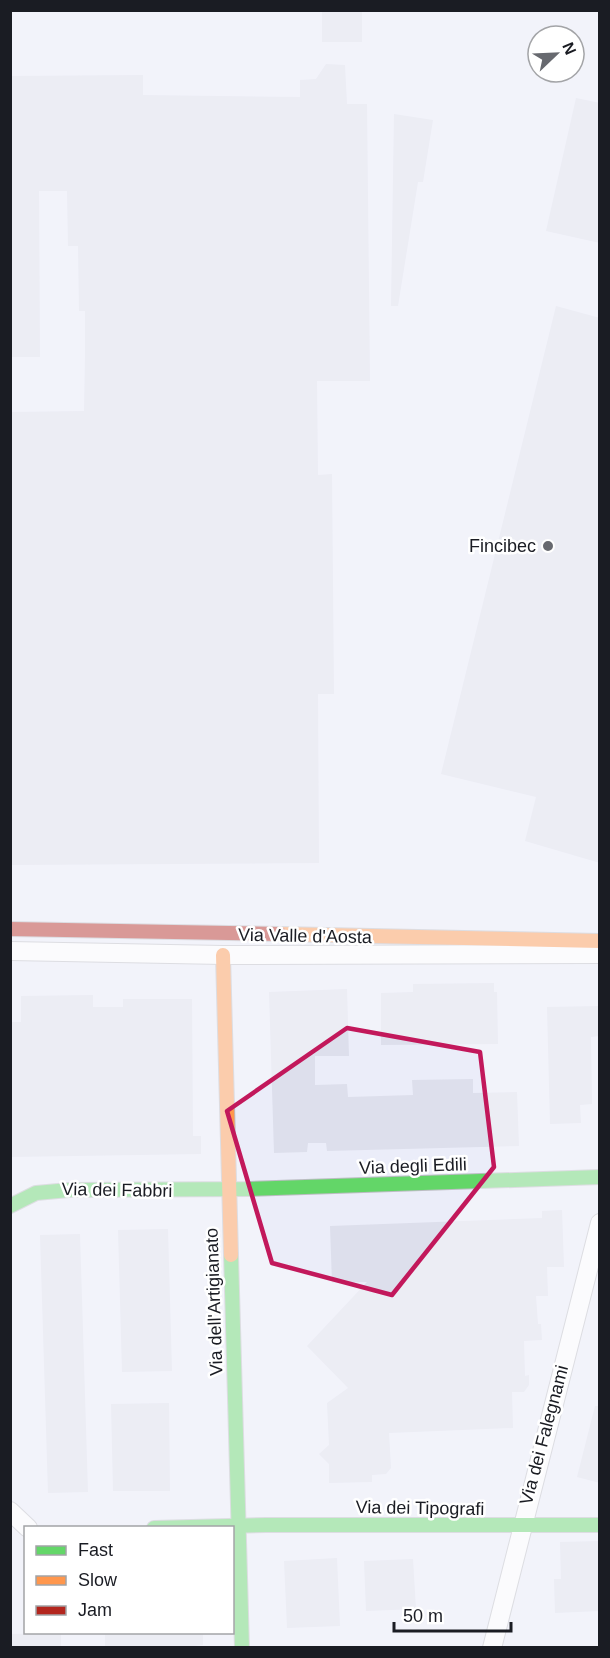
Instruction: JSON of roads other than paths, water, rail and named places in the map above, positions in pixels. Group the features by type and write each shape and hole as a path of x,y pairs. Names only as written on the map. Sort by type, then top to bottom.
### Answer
{"street":[{"name":"Via Valle d'Aosta","path":"10,929 600,941"},
{"name":"Via Valle d'Aosta","path":"10,951 223,955 600,954"},
{"name":"Via dell'Artigianato","path":"223,955 242,1647"},
{"name":"Via degli Edili","path":"228,1191 600,1177"},
{"name":"Via dei Fabbri","path":"10,1206 18,1199 57,1189 96,1192 228,1191"},
{"name":"Via dei Falegnami","path":"492,1647 520,1527 600,1223"},
{"path":"10,1511 27,1526"},
{"name":"Via dei Tipografi","path":"240,1524 520,1527 600,1525"},
{"path":"183,1526 240,1524"}],"place":[{"name":"Fincibec","path":"548,546"}]}
